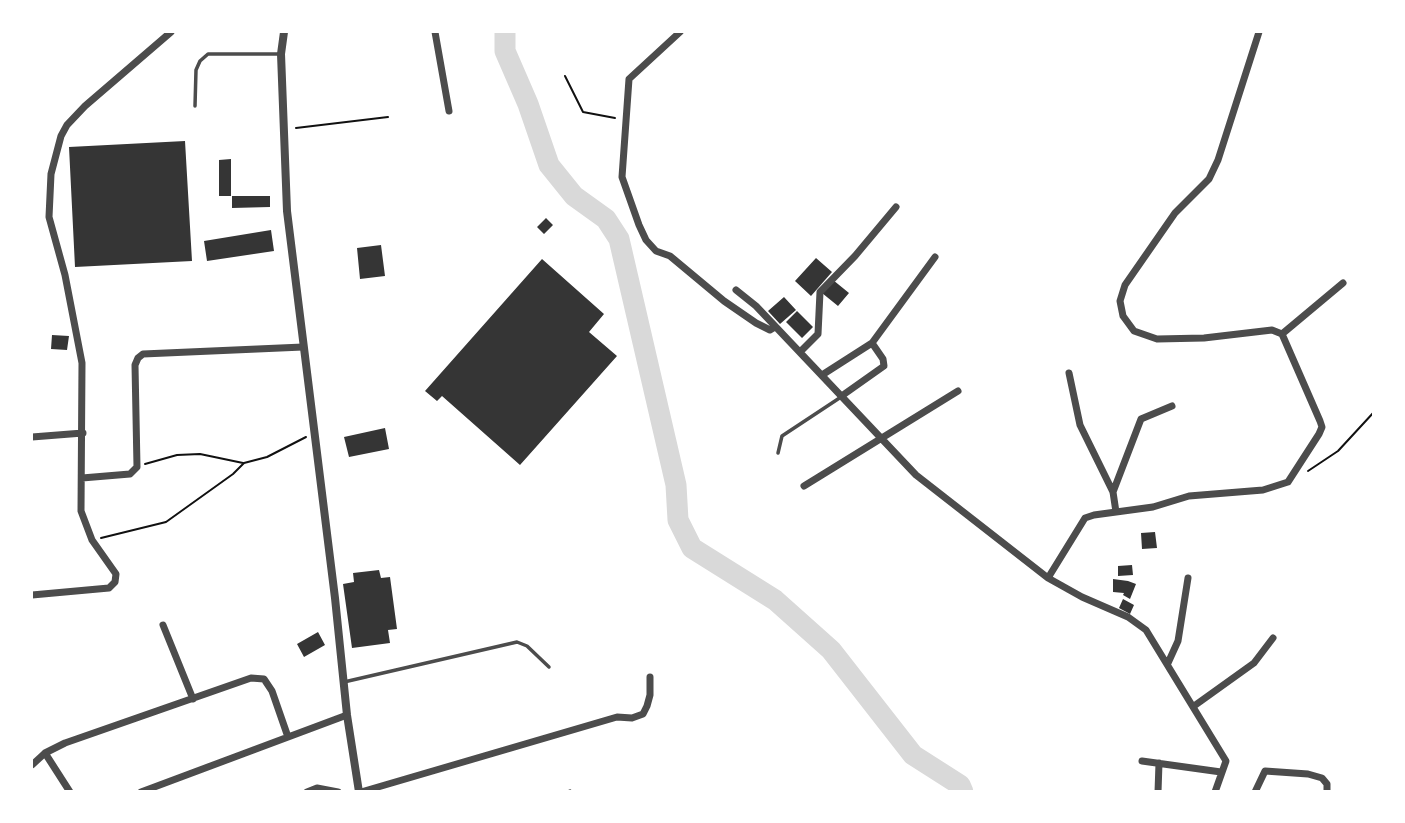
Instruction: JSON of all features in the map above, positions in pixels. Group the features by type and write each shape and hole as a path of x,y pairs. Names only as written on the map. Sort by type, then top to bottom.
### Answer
{"street":[{"path":"32,595 109,588 115,582 116,574 92,540 81,511 82,363 65,275 49,217 51,174 61,136 67,125 85,106 171,32"},
{"path":"284,32 281,54 286,211 347,715 360,792 617,717 632,718 643,714 650,695 650,677"},
{"path":"435,32 449,111"},
{"path":"680,32 629,79 622,177 646,240 656,251 670,256 724,301 756,323 770,330 775,327"},
{"path":"1048,578 1085,518 1153,507 1189,496 1264,490 1289,482 1322,427 1282,334 1272,330 1204,338 1157,339 1134,331 1123,316 1120,301 1125,285 1175,213 1209,179 1218,160 1258,32"},
{"path":"800,352 817,334 820,292 897,207"},
{"path":"822,375 872,343 935,257"},
{"path":"1282,334 1343,283"},
{"path":"736,290 745,295 916,475 1048,578 1146,630 1226,761 1215,792"},
{"path":"843,396 884,366 883,359 872,343"},
{"path":"82,478 130,474 137,467 135,365 143,354 303,347"},
{"path":"1069,373 1080,425 1113,492 1116,512"},
{"path":"804,486 958,391"},
{"path":"1113,492 1141,419 1172,406"},
{"path":"32,437 83,433"},
{"path":"1168,663 1178,641 1188,578"},
{"path":"163,625 193,699"},
{"path":"1194,706 1254,663 1272,638"},
{"path":"32,765 45,753 65,743 251,678 264,680 272,691 288,737"},
{"path":"141,792 347,715"},
{"path":"45,753 70,792"},
{"path":"1142,761 1221,772"},
{"path":"1158,792 1159,763"},
{"path":"1255,792 1265,771 1308,774 1322,778 1327,784 1327,792"},
{"path":"307,792 338,792"}],"lane":[{"path":"195,106 196,70 200,61 208,54 281,54"},
{"path":"778,453 782,436 843,396"},
{"path":"344,682 517,642 527,646 549,667"}],"path":[{"path":"565,76 583,113 625,120"},
{"path":"282,130 388,117"},
{"path":"1304,473 1338,451 1374,412"},
{"path":"137,467 177,455 200,454 244,463 267,457 313,433"},
{"path":"92,540 166,522 233,474 244,463"}],"building":[{"path":"185,141 192,261 75,267 69,147"},
{"path":"231,159 231,196 219,196 219,160"},
{"path":"232,196 270,196 270,207 232,208"},
{"path":"546,218 553,225 544,234 537,227"},
{"path":"271,230 274,251 207,261 204,241"},
{"path":"381,245 385,276 360,279 357,248"},
{"path":"816,258 832,272 811,296 795,281"},
{"path":"542,259 604,314 589,332 617,356 520,465 442,396 437,401 425,391"},
{"path":"833,280 849,293 838,306 822,293"},
{"path":"784,297 796,310 780,324 768,311"},
{"path":"797,311 813,327 802,338 786,322"},
{"path":"52,335 69,336 67,350 51,349"},
{"path":"385,428 389,449 349,457 344,437"},
{"path":"1155,532 1157,548 1142,549 1141,533"},
{"path":"1132,565 1133,575 1118,576 1118,566"},
{"path":"379,570 381,578 390,577 397,629 388,630 390,643 352,648 343,584 354,582 353,573"},
{"path":"1113,579 1136,584 1130,599 1123,595 1124,593 1113,592"},
{"path":"1123,599 1134,605 1130,614 1119,608"},
{"path":"318,632 325,645 304,657 297,644"}],"waterway":[{"path":"505,32 505,51 528,104 549,165 574,196 606,219 619,239 676,485 678,520 692,548 775,600 831,650 913,755 960,785 963,792"}]}
